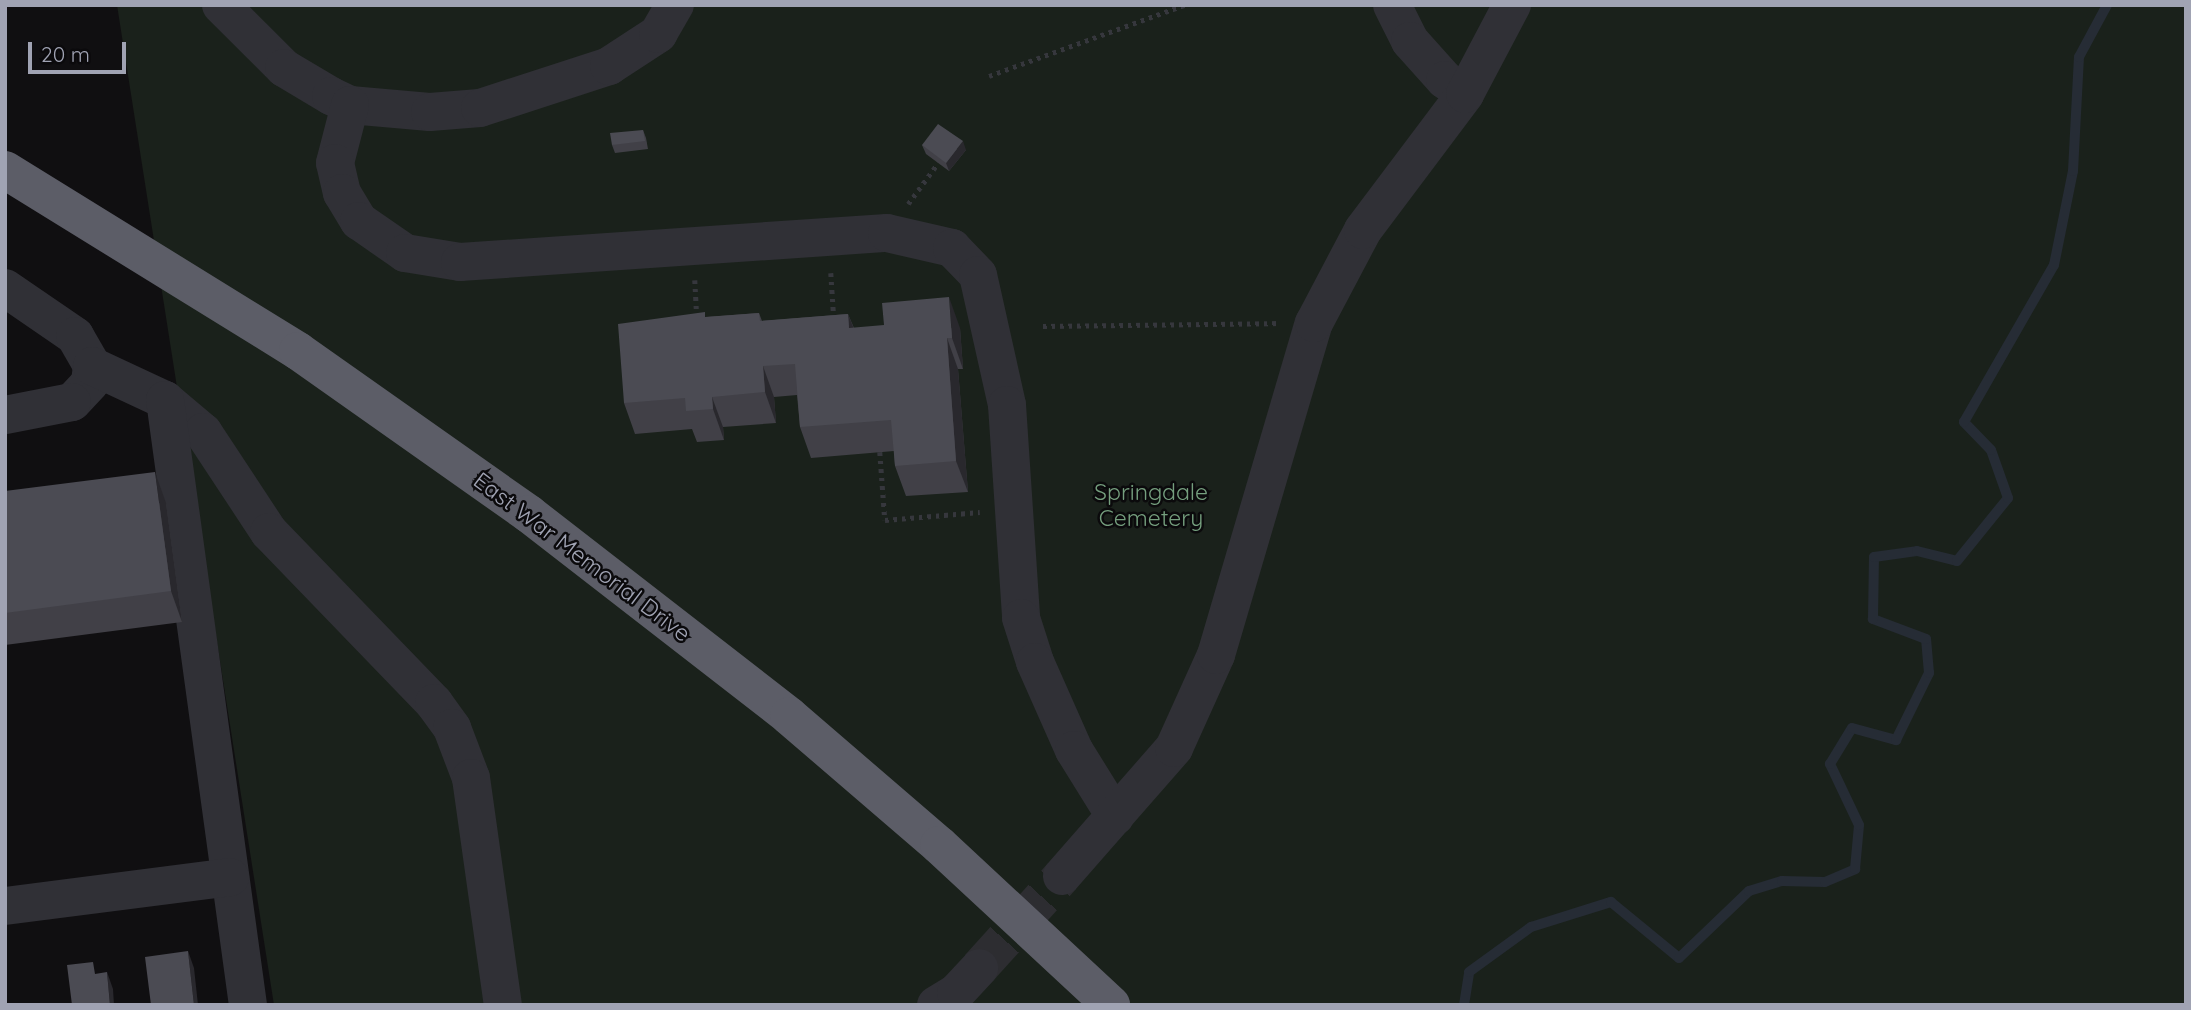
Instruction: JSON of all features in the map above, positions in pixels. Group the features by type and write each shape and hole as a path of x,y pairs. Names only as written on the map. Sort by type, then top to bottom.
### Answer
{"highway":[{"name":"East War Memorial Drive","path":"5,170 298,351 539,521 789,716 939,845 1111,1005"}],"street":[{"path":"221,5 284,68 350,105 430,112 480,108 573,81 609,66 658,34 675,5"},
{"path":"1392,5 1410,41 1445,80 1465,94"},
{"path":"1062,876 1174,748 1216,655 1314,323 1363,230 1465,94 1512,5"},
{"path":"350,105 335,163 342,193 359,221 405,253 460,262 887,233 952,248 978,275 1007,404 1021,618 1035,663 1074,750 1115,816"},
{"path":"5,288 75,336 92,366 165,400 203,432 269,532 434,703 452,728 471,778 503,1005"},
{"path":"5,415 72,402 90,383 92,366"},
{"path":"165,400 248,1005"},
{"path":"5,906 230,877"},
{"path":"936,1005 956,993 979,968"}],"path":[{"path":"989,76 1184,5"},
{"path":"887,233 938,163"},
{"path":"831,274 835,332"},
{"path":"695,288 698,326"},
{"path":"1043,326 1314,323"},
{"path":"880,452 885,520 990,511"}],"green space":[{"name":"Springdale Cemetery","path":"117,5 2186,5 2186,1005 274,1005"}],"building":[{"path":"938,124 963,141 946,163 922,145"},
{"path":"643,130 645,141 612,145 610,133"},
{"path":"949,297 952,338 947,338 956,461 895,466 891,420 800,427 795,364 763,366 765,392 712,397 713,409 686,411 685,398 624,403 618,324 705,312 705,317 759,313 760,321 848,314 849,328 884,325 882,303"},
{"path":"155,472 171,591 5,613 5,491"},
{"path":"188,951 194,1005 151,1005 145,957"},
{"path":"93,962 95,974 107,972 110,1005 72,1005 67,965"}],"waterway":[{"path":"1464,1005 1469,972 1531,927 1611,902 1679,958 1749,891 1782,881 1825,882 1855,869 1859,825 1830,764 1852,728 1896,740 1929,673 1926,639 1873,619 1874,557 1917,551 1957,561 2008,498 1991,450 1964,422 2054,265 2073,171 2079,57 2107,5"}],"tunnel":[{"path":"979,968 1062,876"}]}
